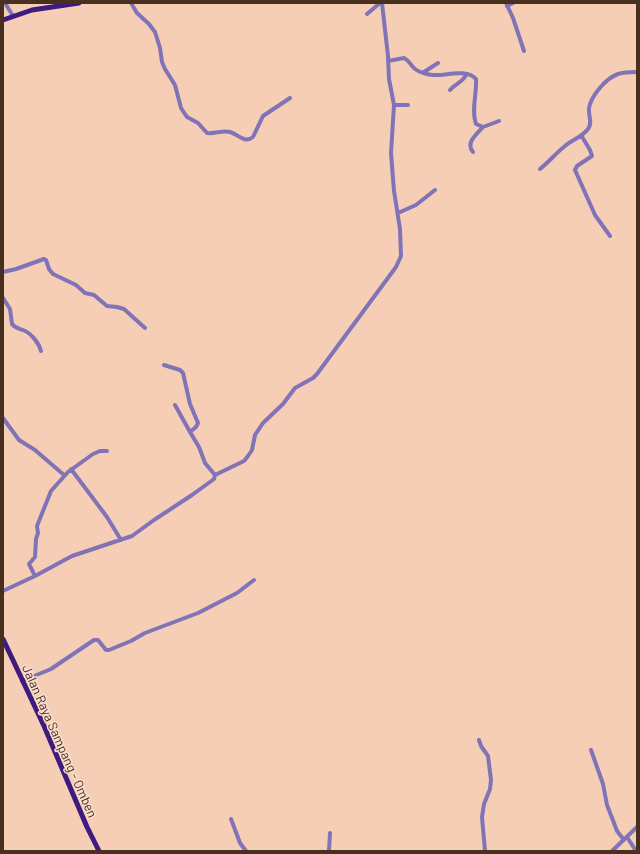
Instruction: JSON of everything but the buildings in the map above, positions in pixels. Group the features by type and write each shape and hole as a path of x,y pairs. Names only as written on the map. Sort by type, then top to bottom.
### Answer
{"main road":[{"path":"3,20 32,10 79,3"},
{"name":"Jalan Raya Sampang - Omben","path":"3,639 44,726 87,827 99,851"}],"street":[{"path":"5,3 13,16"},
{"path":"131,3 137,13 155,32 164,69 175,85 181,108 187,117 198,123 207,132 226,131 243,139 250,139 253,137 263,116 290,98"},
{"path":"367,14 381,3"},
{"path":"3,592 72,556 132,536 192,495 214,479 216,475 244,461 252,450 257,432 296,388 317,374 396,267 402,251 394,191 392,153 394,105 389,80 381,3"},
{"path":"513,3 507,4 524,51"},
{"path":"388,61 404,58 410,62 415,69 432,75 455,73 473,76 476,79 474,116 476,124 483,127"},
{"path":"424,72 438,63"},
{"path":"540,169 566,145 589,128 589,109 591,100 598,90 617,74 637,72"},
{"path":"450,90 454,85 463,80 466,74"},
{"path":"394,105 408,105"},
{"path":"473,152 470,148 470,144 483,127 499,121"},
{"path":"581,135 592,156 577,166 575,170 595,215 610,236"},
{"path":"398,213 416,205 435,190"},
{"path":"3,272 44,259 46,260 49,269 53,274 76,285 85,294 92,294 107,306 124,309 145,328"},
{"path":"3,298 10,309 12,324 30,334 39,345 41,351"},
{"path":"164,365 180,370 182,373 190,404 198,423 190,432"},
{"path":"175,405 199,447 205,462 216,475"},
{"path":"3,418 19,440 35,450 64,475"},
{"path":"36,576 29,564 36,555 36,539 38,532 37,526 48,496 64,475 71,469 93,454 107,451"},
{"path":"71,469 107,517 121,540"},
{"path":"22,681 51,669 94,640 98,640 106,650 109,650 131,641 145,633 198,613 237,593 254,580"},
{"path":"479,740 481,747 488,756 491,780 482,817 485,851"},
{"path":"591,750 617,831 636,851"},
{"path":"231,818 240,843 246,851"},
{"path":"612,851 637,827"},
{"path":"329,851 330,833"}]}
